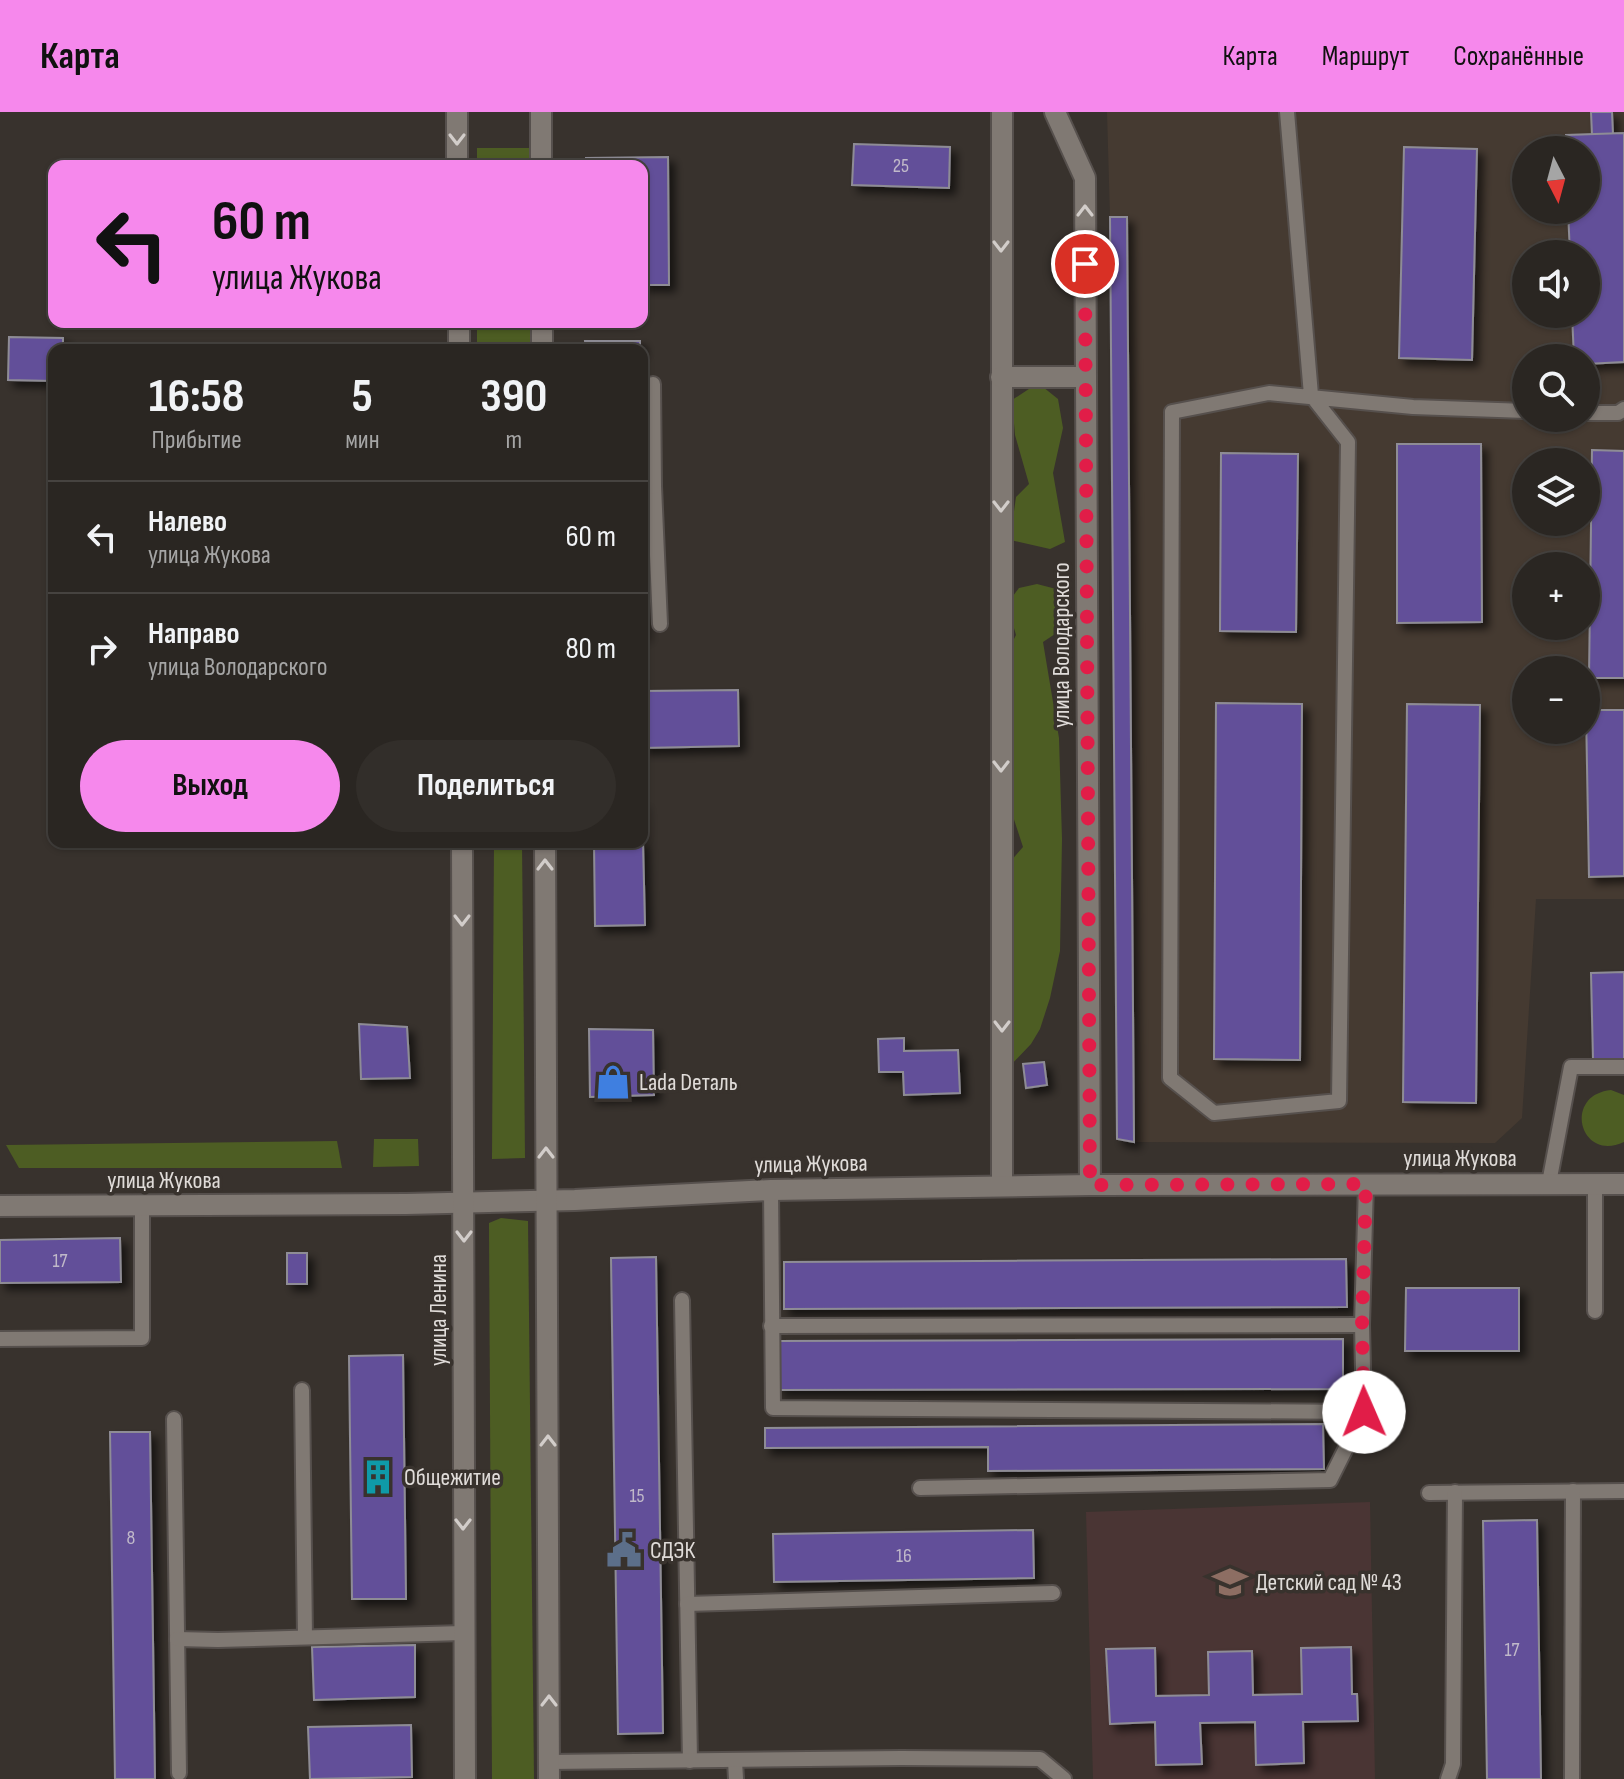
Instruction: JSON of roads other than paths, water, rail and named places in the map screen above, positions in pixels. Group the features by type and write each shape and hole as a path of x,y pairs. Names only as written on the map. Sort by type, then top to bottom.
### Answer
{"street":[{"path":"457,112 457,160"},
{"path":"541,112 541,160"},
{"path":"1002,112 1002,1186"},
{"name":"улица Володарского","path":"1055,112 1085,178 1090,1185"},
{"path":"1001,377 1086,377"},
{"name":"улица Ленина","path":"462,848 465,1779"},
{"path":"545,848 549,1771"},
{"name":"улица Жукова","path":"0,1206 546,1201 771,1190 1002,1186 1624,1184"}],"lane":[{"path":"1287,112 1311,395 1348,442 1339,1101 1214,1113 1170,1078 1172,412 1269,393 1311,395 1413,407 1512,411"},
{"path":"653,384 648,486 660,624"},
{"path":"1600,413 1618,413 1624,409"},
{"path":"1549,1183 1571,1067 1624,1067"},
{"path":"920,1488 1330,1480 1364,1412 1362,1325 1366,1184"},
{"path":"1595,1184 1595,1311"},
{"path":"771,1190 773,1408 1364,1412"},
{"path":"0,1339 142,1338 142,1206"},
{"path":"682,1300 690,1761"},
{"path":"771,1326 1362,1325"},
{"path":"302,1390 305,1637"},
{"path":"174,1419 179,1773"},
{"path":"1572,1779 1573,1491"},
{"path":"1429,1493 1624,1491"},
{"path":"1448,1779 1453,1764 1455,1492"},
{"path":"687,1604 1053,1593"},
{"path":"177,1639 463,1633"},
{"path":"549,1771 690,1761 1040,1759 1064,1779"},
{"path":"735,1761 736,1779"}],"place":[{"name":"Lada Dеталь","path":"613,1082"},
{"name":"Общежитие","path":"378,1477"},
{"name":"СДЭК","path":"624,1550"},
{"name":"Детский сад № 43","path":"1230,1582"}]}
